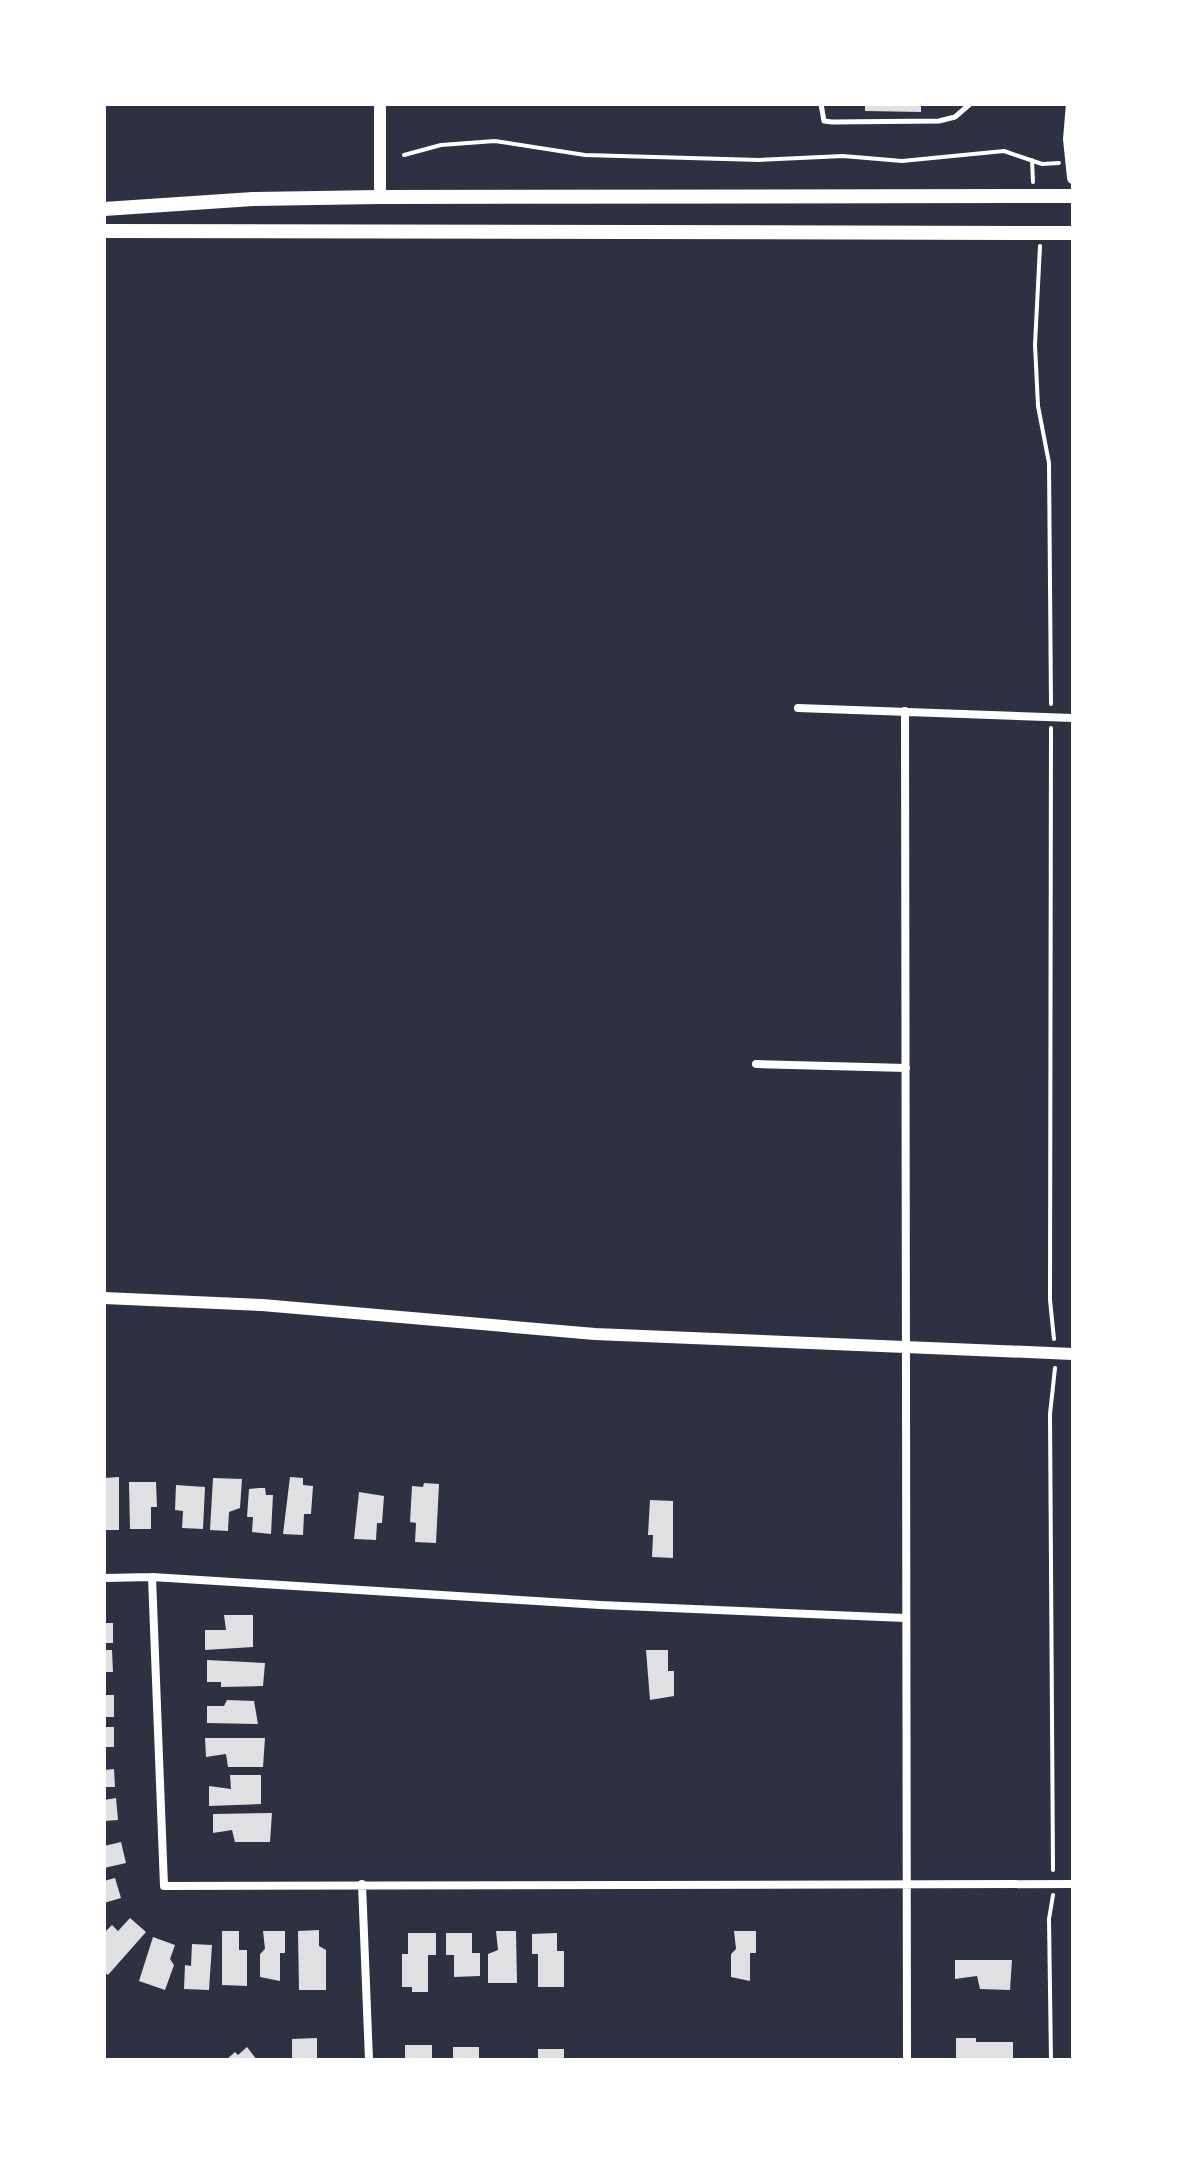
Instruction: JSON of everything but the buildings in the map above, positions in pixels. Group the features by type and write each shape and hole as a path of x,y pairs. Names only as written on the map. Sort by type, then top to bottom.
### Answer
{"main road":[{"path":"104,209 253,199 380,197 1073,196"},
{"path":"104,231 1073,233"}],"street":[{"path":"380,104 380,197"},
{"path":"1072,104 1073,178"},
{"path":"798,708 1073,718"},
{"path":"905,711 907,2060"},
{"path":"756,1064 906,1068"},
{"path":"104,1298 262,1305 610,1335 1073,1354"},
{"path":"104,1578 152,1577 584,1605 905,1618"},
{"path":"152,1577 164,1886 1073,1884"},
{"path":"362,1884 369,2060"}],"lane":[{"path":"821,104 824,121 832,122 939,121 955,117 970,104"}],"path":[{"path":"404,155 441,145 495,141 585,155 759,160 843,156 902,161 1004,151 1042,164 1072,163"},
{"path":"1032,160 1034,196"},
{"path":"1039,233 1041,262 1037,272 1035,345 1038,406 1049,463 1052,718 1049,768 1050,1300 1055,1353 1050,1414 1051,2060"}]}
